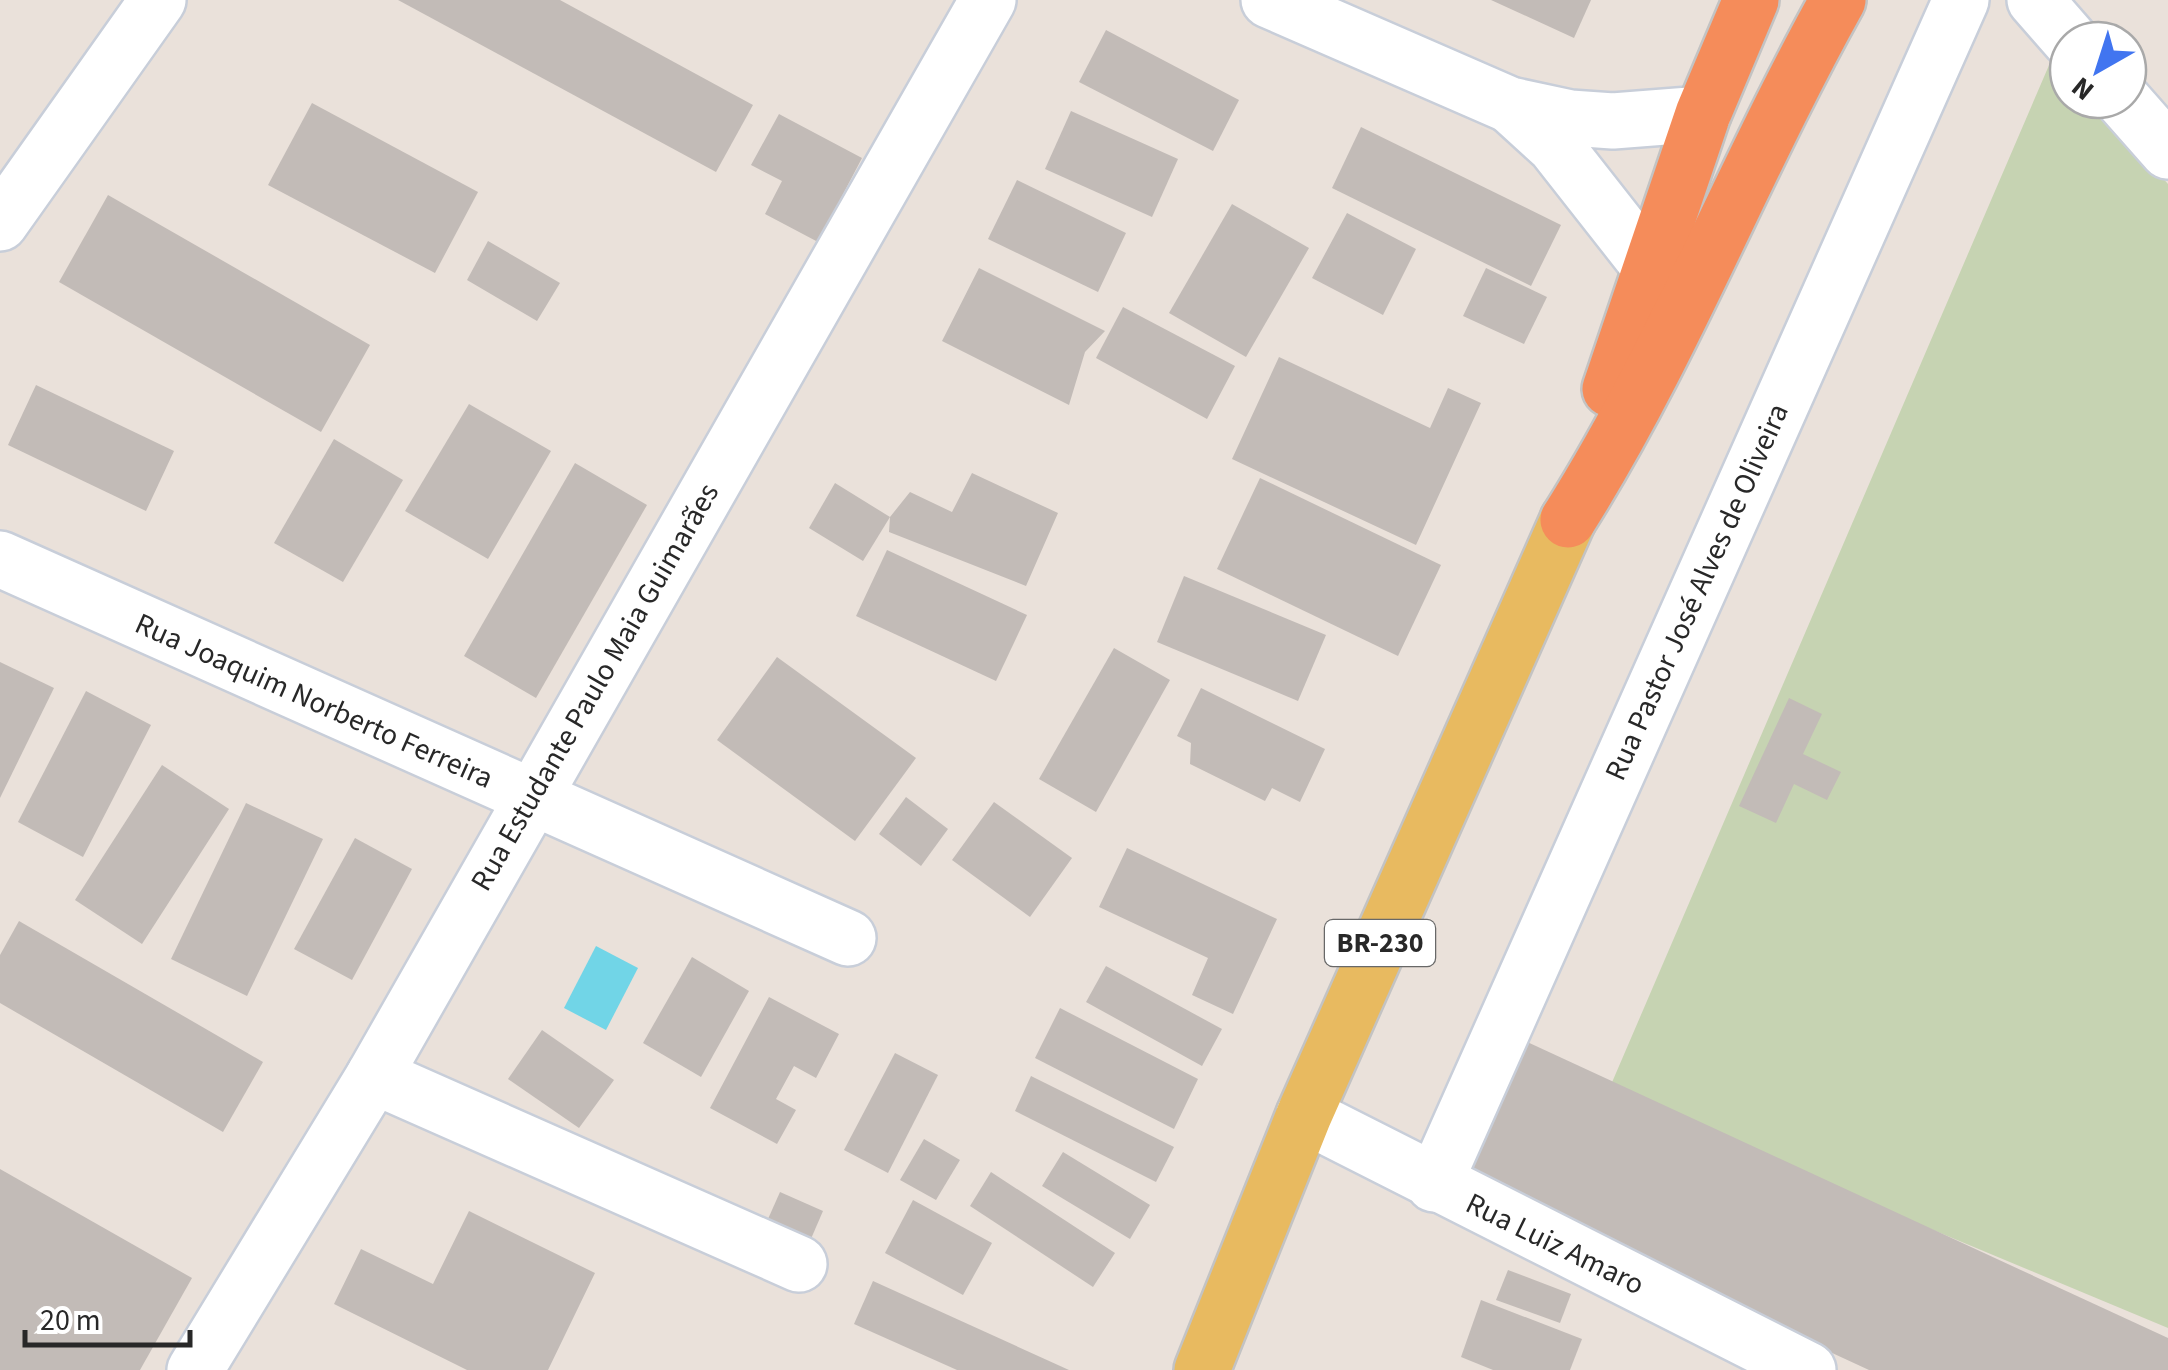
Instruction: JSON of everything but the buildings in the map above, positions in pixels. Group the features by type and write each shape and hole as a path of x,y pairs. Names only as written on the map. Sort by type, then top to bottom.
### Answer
{"highway":[{"name":"BR-230","path":"1568,520 1703,114 1751,0"},
{"name":"BR-230","path":"1568,520 1607,458 1749,168 1838,0"}],"main road":[{"name":"BR-230","path":"1202,1370 1304,1115 1568,520"}],"street":[{"path":"0,224 158,0"},
{"name":"Rua Estudante Paulo Maia Guimarães","path":"195,1370 374,1076 988,0"},
{"path":"1268,0 1510,105 1570,118 1613,121 1703,114"},
{"name":"Rua Pastor José Alves de Oliveira","path":"1434,1184 1961,0"},
{"path":"2035,0 2052,20"},
{"path":"1510,105 1555,146 1650,266"},
{"path":"2141,120 2168,151"},
{"name":"Rua Joaquim Norberto Ferreira","path":"0,559 848,938"},
{"path":"374,1076 799,1264"},
{"name":"Rua Luiz Amaro","path":"1304,1115 1808,1370"}],"green space":[{"path":"2048,68 2048,120 2110,120 2168,184 2168,1328 1607,1094"}],"water":[{"path":"596,946 638,968 606,1030 564,1008"}]}
